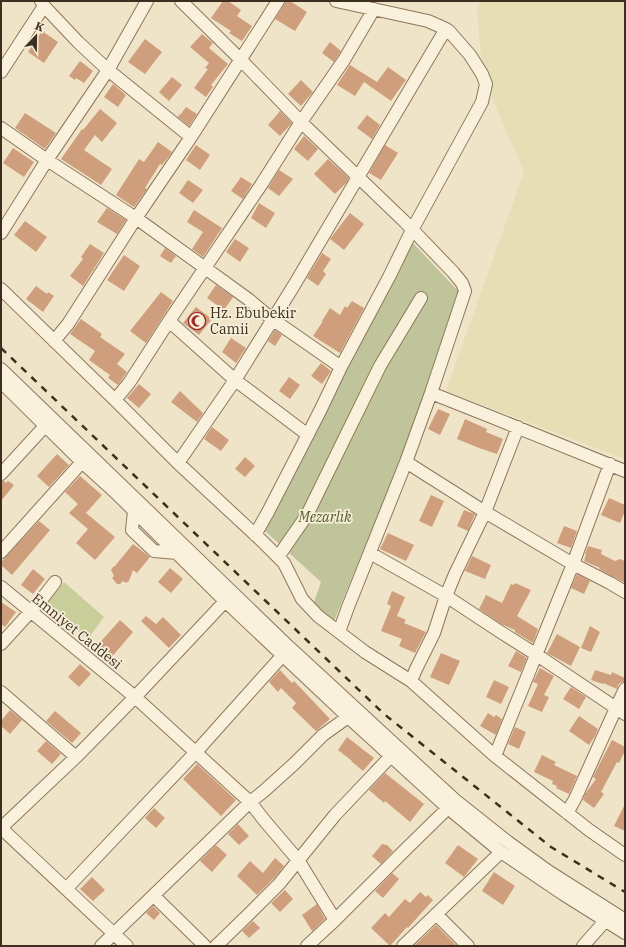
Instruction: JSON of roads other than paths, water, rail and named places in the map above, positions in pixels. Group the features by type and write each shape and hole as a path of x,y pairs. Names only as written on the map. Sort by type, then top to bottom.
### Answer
{"street":[{"path":"1,233 47,160 108,70 147,1"},
{"path":"181,1 301,122 412,230 453,272 462,283 466,291 406,462 339,632"},
{"path":"54,341 68,324 136,218 191,138 278,1"},
{"path":"254,535 268,512 308,435 341,367 389,277 412,230 482,102 486,84 482,74 470,55 446,29 428,22 336,1"},
{"path":"1,72 42,3 78,42 108,70 191,138"},
{"path":"115,400 129,383 301,122 344,60 374,9"},
{"path":"178,463 235,380 293,287 446,29"},
{"path":"1,128 136,218 205,267 272,319 341,367"},
{"path":"1,289 178,463 284,562 302,599 318,616 365,652 411,681 495,756 589,830 625,855"},
{"path":"278,557 306,515 380,366 421,298"},
{"path":"169,321 235,380 308,435"},
{"path":"1,369 229,597 452,804 501,852 563,894 625,933"},
{"path":"1,382 177,554 229,597"},
{"path":"431,393 625,470"},
{"path":"1,474 45,426"},
{"path":"411,681 434,633 455,574 485,512 518,427"},
{"path":"1,552 82,462"},
{"path":"406,462 485,512 573,564 625,592"},
{"path":"495,756 573,564 610,464"},
{"path":"370,553 446,596 620,711"},
{"path":"1,644 42,599 55,582"},
{"name":"Emniyet Caddesi","path":"1,587 135,697 250,802 298,860 335,920"},
{"path":"127,946 1,828 76,757 229,597"},
{"path":"286,651 348,717 391,756 452,804 548,871 625,920"},
{"path":"66,889 196,752 286,651"},
{"path":"568,813 620,711 625,689"},
{"path":"1,692 76,757"},
{"path":"101,946 250,802 295,763 323,735 348,717"},
{"path":"216,946 274,888 335,814 391,756"},
{"path":"306,946 335,920 452,804"},
{"path":"403,946 501,852"},
{"path":"154,896 205,946"},
{"path":"436,914 468,946"},
{"path":"583,946 605,920"}],"railway":[{"path":"1,348 384,714 551,847 625,892"}],"place":[{"name":"Hz. Ebubekir Camii","path":"197,321"}],"park label":[{"name":"Mezarlık","path":"325,517"}]}
